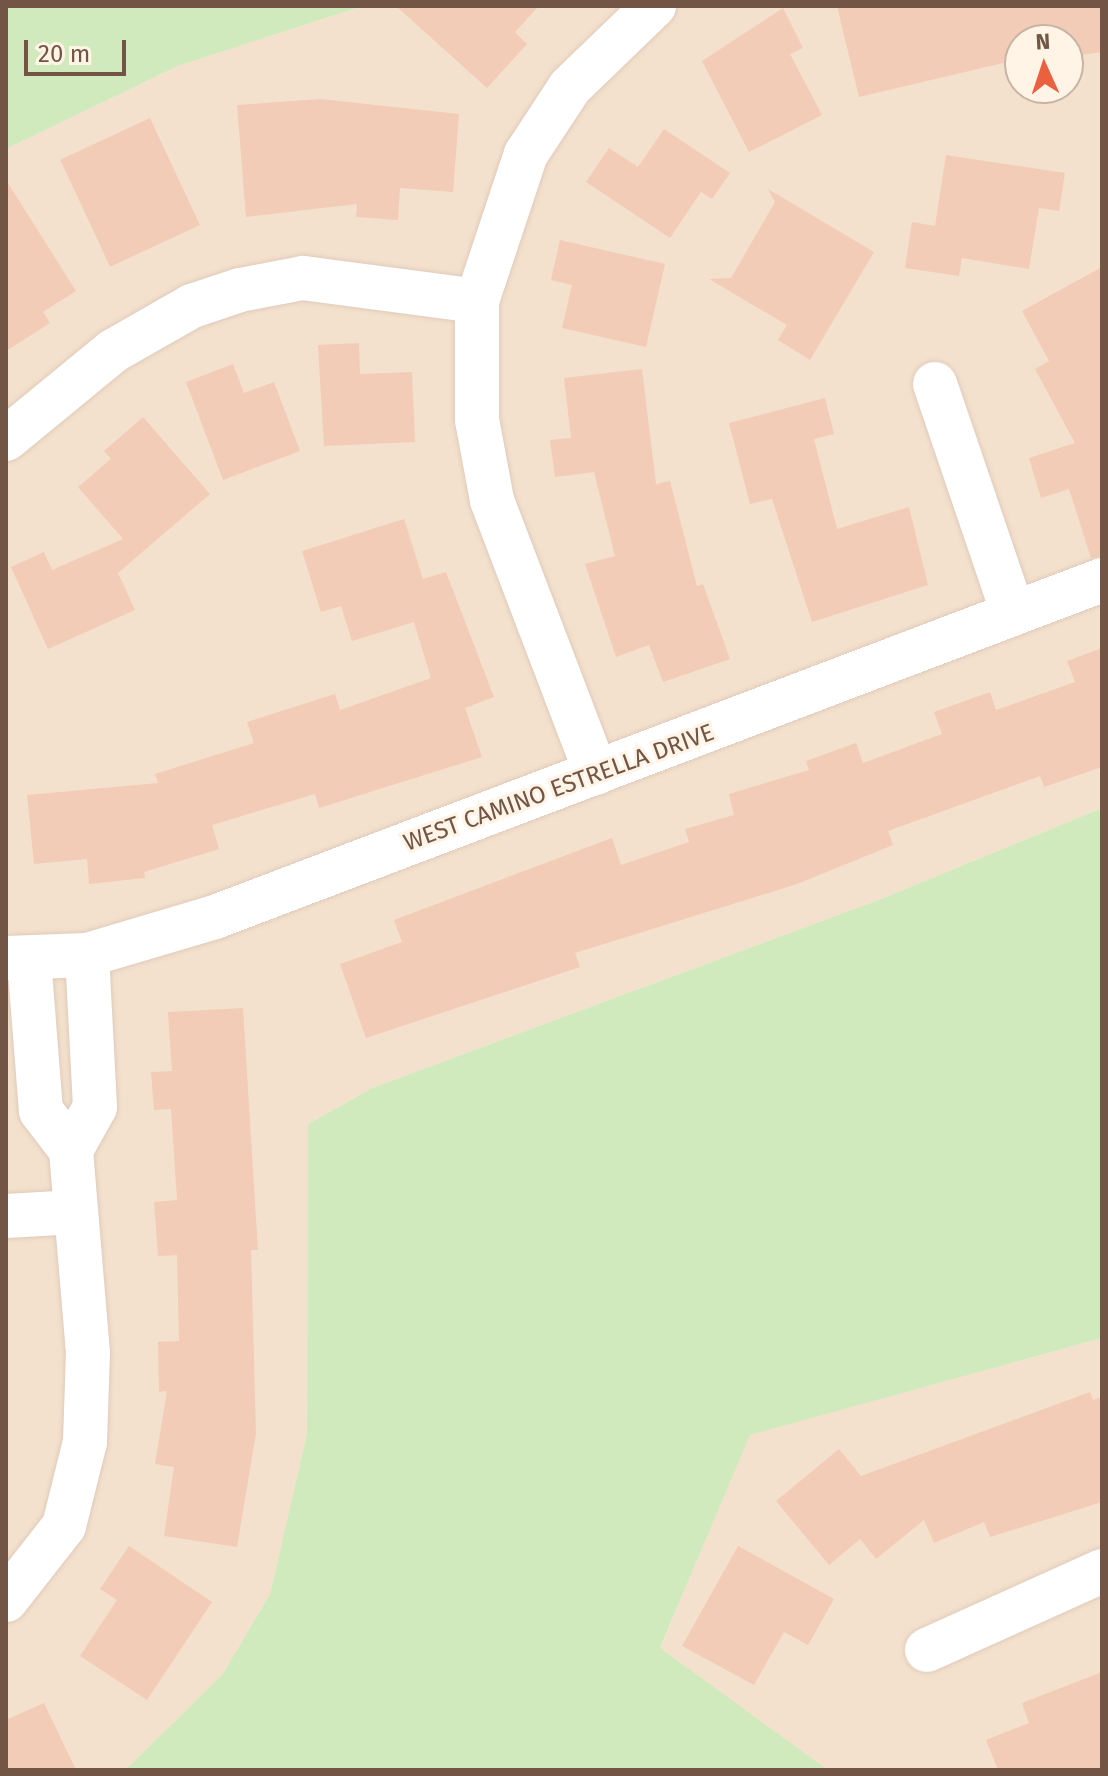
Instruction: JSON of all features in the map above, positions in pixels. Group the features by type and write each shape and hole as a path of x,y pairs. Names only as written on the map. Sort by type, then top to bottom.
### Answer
{"street":[{"path":"596,773 492,500 477,420 477,301 526,154 570,87 654,6"},
{"path":"6,439 113,351 192,306 240,290 331,279 477,301"},
{"path":"935,384 1013,613"},
{"name":"WEST CAMINO ESTRELLA DRIVE","path":"17,958 87,955 215,917 1102,580"},
{"path":"71,1150 95,1107 87,955"},
{"path":"6,1600 64,1526 85,1442 88,1353 71,1150 41,1111 17,958"},
{"path":"6,1216 76,1212"},
{"path":"927,1650 1102,1571"}],"shaded area":[{"path":"363,6 1102,6 1102,808 881,899 372,1088 308,1124 307,1433 270,1594 222,1675 125,1770 6,1770 6,149 178,66"},
{"path":"1102,1338 1102,1770 828,1770 660,1649 749,1435"}],"green space":[{"path":"6,6 363,6 178,66 6,149"},
{"path":"1102,808 1102,1338 750,1435 660,1648 828,1770 125,1770 222,1675 270,1594 307,1433 308,1124 372,1088 881,899"}],"building":[{"path":"396,6 539,6 515,32 527,44 487,88"},
{"path":"837,6 1102,6 1102,52 1084,55 1084,24 1004,24 1004,63 859,97"},
{"path":"783,8 803,48 790,54 822,115 749,152 702,61"},
{"path":"320,99 459,114 453,192 400,188 398,220 356,217 357,204 246,217 237,105"},
{"path":"150,118 200,225 110,267 60,160"},
{"path":"664,129 730,173 712,199 701,192 670,238 586,182 609,148 638,167"},
{"path":"946,155 1065,173 1059,211 1039,208 1029,269 962,258 959,276 905,268 912,222 935,226"},
{"path":"6,180 76,291 43,312 50,323 6,351"},
{"path":"768,189 874,252 810,360 778,340 787,325 709,279 731,278 775,202"},
{"path":"560,240 665,264 646,347 562,328 572,285 551,280"},
{"path":"1102,267 1102,556 1091,558 1069,489 1041,498 1029,458 1075,443 1035,369 1049,361 1022,311"},
{"path":"359,343 360,374 412,372 415,442 324,446 318,345"},
{"path":"233,364 244,393 274,382 300,451 223,480 186,382"},
{"path":"642,369 656,484 670,481 697,586 703,584 730,659 663,682 649,645 616,657 585,564 615,556 594,472 555,477 550,440 571,438 564,378"},
{"path":"825,398 834,434 814,439 837,529 909,507 928,585 812,622 772,499 750,504 729,423"},
{"path":"143,417 210,494 118,573 135,610 48,649 11,567 44,552 52,570 123,539 78,487 111,459 104,451"},
{"path":"404,519 423,579 446,572 494,697 465,708 482,757 319,808 315,794 212,825 219,849 144,872 145,878 89,884 87,859 34,864 27,795 158,783 155,774 254,743 247,722 335,694 340,710 431,678 414,622 352,641 341,606 321,612 302,551"},
{"path":"1102,648 1102,767 1044,787 1040,776 888,831 893,845 797,884 575,953 580,967 366,1038 340,964 402,942 394,920 612,838 621,865 689,842 685,829 734,815 729,794 809,770 806,761 856,743 863,763 942,734 934,712 990,692 996,710 1075,682 1067,661"},
{"path":"243,1008 258,1250 251,1250 256,1433 237,1547 164,1536 174,1467 155,1464 167,1391 159,1392 158,1342 179,1341 177,1255 158,1256 154,1202 177,1200 171,1109 154,1110 151,1072 172,1071 168,1012"},
{"path":"1090,1392 1093,1400 1102,1397 1102,1502 990,1537 984,1522 934,1543 924,1520 876,1559 860,1539 829,1565 776,1501 839,1449 861,1476"},
{"path":"129,1546 212,1602 147,1700 80,1656 117,1600 100,1589"},
{"path":"738,1546 834,1599 808,1645 784,1632 754,1685 682,1646"},
{"path":"1102,1672 1102,1770 998,1770 986,1740 1029,1723 1022,1703"},
{"path":"44,1703 76,1770 6,1770 6,1720"}]}
